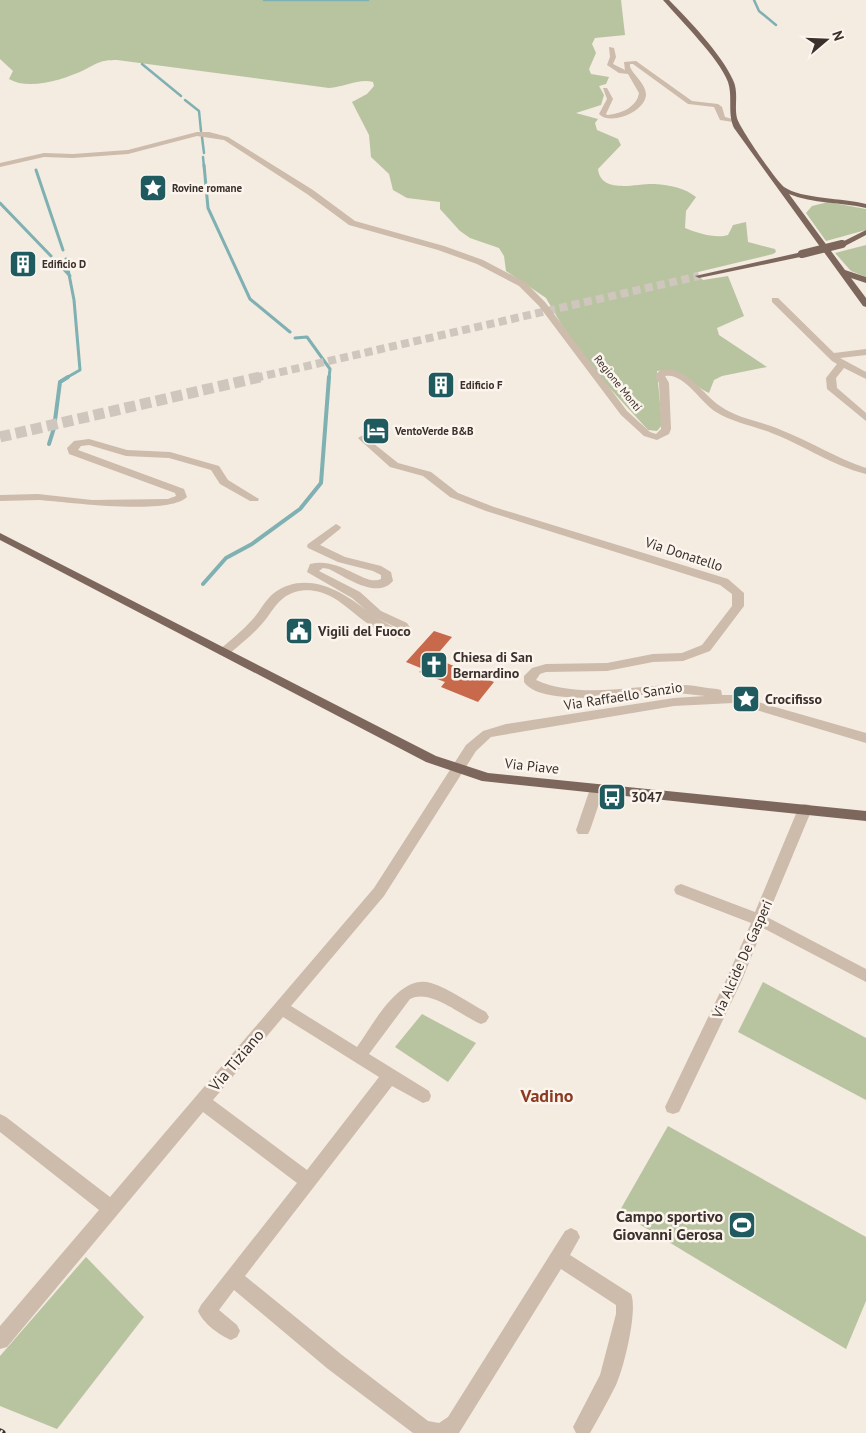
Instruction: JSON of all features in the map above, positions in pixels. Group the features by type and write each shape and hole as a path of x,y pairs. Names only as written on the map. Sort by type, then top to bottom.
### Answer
{"main road":[{"path":"666,0 714,57 731,83 733,120 780,188 866,303"},
{"path":"780,188 814,200"},
{"path":"799,214 814,200"},
{"path":"790,201 828,200 866,206"},
{"path":"842,244 866,232"},
{"path":"699,276 866,238"},
{"path":"842,244 866,242"},
{"path":"843,272 866,281"},
{"path":"852,285 866,281"},
{"path":"852,285 866,288"},
{"name":"Via Piave","path":"0,536 431,759 458,770 487,778 866,816"}],"street":[{"path":"611,48 613,57 610,66 621,72 629,72"},
{"path":"605,89 610,99 602,114 606,117 614,117 640,102 641,89 629,72 627,62 636,63 690,103 719,106 722,119 733,120"},
{"name":"Regione Monti","path":"0,165 44,155 73,156 128,152 197,134 220,136 237,143 258,160 310,192 352,223 429,244 473,260 522,284 542,304 624,414 647,434 657,437 664,434 666,428 664,383 660,376 663,372 671,373 687,380 712,405 727,414 778,432 840,463 866,471"},
{"path":"775,300 832,356 842,364 866,376"},
{"path":"832,356 866,352"},
{"path":"842,364 831,378 832,389 866,418"},
{"name":"Via Donatello","path":"363,438 394,465 427,474 454,495 490,509 724,582 738,593 738,606 706,648 683,657 653,658 607,667 546,668 536,671 530,676 530,682 542,690 562,694 679,690 718,693 733,699"},
{"path":"0,498 38,497 92,503 170,502 182,497 180,491 73,452 72,448 75,444 86,441 126,453 170,455 215,468 224,482 254,499"},
{"path":"224,652 258,620 272,600 289,589 301,586 335,594 369,620 393,634 399,636 407,632 403,626 377,614 356,594 313,572 314,566 324,563 370,585 379,586 388,581 387,574 384,571 342,560 312,546 336,527"},
{"name":"Via Raffaello Sanzio","path":"458,770 471,748 487,734 506,729 674,702 733,699 866,738"},
{"name":"Via Tiziano","path":"0,1340 379,892 458,770"},
{"path":"583,830 597,789"},
{"name":"Via Alcide De Gasperi","path":"673,1107 734,980 805,809"},
{"path":"681,890 760,920 866,976"},
{"path":"359,1056 405,994 416,989 429,989 481,1017"},
{"path":"281,1008 423,1096"},
{"path":"231,1331 207,1311 390,1076"},
{"path":"202,1101 308,1181"},
{"path":"0,1122 112,1208"},
{"path":"233,1278 335,1362 423,1429 441,1433 455,1424 571,1237"},
{"path":"559,1258 625,1300 624,1314 609,1378 583,1426"}],"green space":[{"path":"0,0 621,0 625,35 595,38 592,44 596,53 589,69 591,74 609,77 606,84 599,86 604,95 601,105 576,113 598,119 595,123 597,130 618,139 621,145 598,169 601,177 613,185 655,184 682,189 696,197 686,211 685,228 706,235 723,236 728,235 733,225 746,222 748,242 775,249 776,252 773,254 694,273 703,280 728,276 744,316 717,328 719,335 767,367 722,376 714,380 709,393 679,373 665,370 657,371 662,425 657,431 648,430 605,383 567,334 546,298 506,271 504,256 499,248 470,238 460,231 440,209 440,202 407,198 393,190 389,174 371,157 369,135 352,102 367,94 374,86 373,82 363,81 329,88 117,60 99,62 57,80 26,84 9,79 13,71 0,59"},
{"path":"828,202 866,209 866,230 826,241 806,213 812,206"},
{"path":"866,245 866,277 851,271 835,253"},
{"path":"763,982 866,1038 866,1100 738,1032"},
{"path":"422,1014 476,1043 448,1082 395,1047"},
{"name":"Campo sportivo Giovanni Gerosa","path":"668,1126 866,1237 866,1301 846,1349 619,1212"},
{"path":"86,1257 144,1317 57,1429 0,1406 0,1356"}],"building":[{"name":"Chiesa di San Bernardino","path":"434,631 452,637 434,658 494,682 478,702 441,687 445,682 419,672 423,669 406,662"}],"waterway":[{"path":"264,0 368,0"},
{"path":"754,0 759,11 776,25"},
{"path":"142,64 181,96"},
{"path":"185,100 199,111 201,131"},
{"path":"202,137 204,153"},
{"path":"203,157 204,167"},
{"path":"204,165 208,208 250,299 290,332"},
{"path":"36,170 63,250"},
{"path":"0,203 51,256"},
{"path":"66,259 69,275"},
{"path":"57,262 69,275"},
{"path":"66,378 80,370 74,300 69,275"},
{"path":"295,338 307,337 330,369 329,378"},
{"path":"49,444 54,428 60,382 68,377"},
{"path":"203,584 226,558 252,544 300,509 321,483 329,377"}],"tunnel":[{"path":"255,378 699,276"},
{"path":"0,437 260,377"}],"place":[{"name":"Rovine romane","path":"153,188"},
{"name":"Edificio D","path":"23,264"},
{"name":"Edificio F","path":"441,385"},
{"name":"VentoVerde B&B","path":"376,431"},
{"name":"Vigili del Fuoco","path":"299,631"},
{"name":"Chiesa di San Bernardino","path":"434,665"},
{"name":"Crocifisso","path":"746,699"},
{"name":"3047","path":"612,797"},
{"name":"Campo sportivo Giovanni Gerosa","path":"742,1225"}],"district":[{"name":"Vadino","path":"547,1096"}]}
